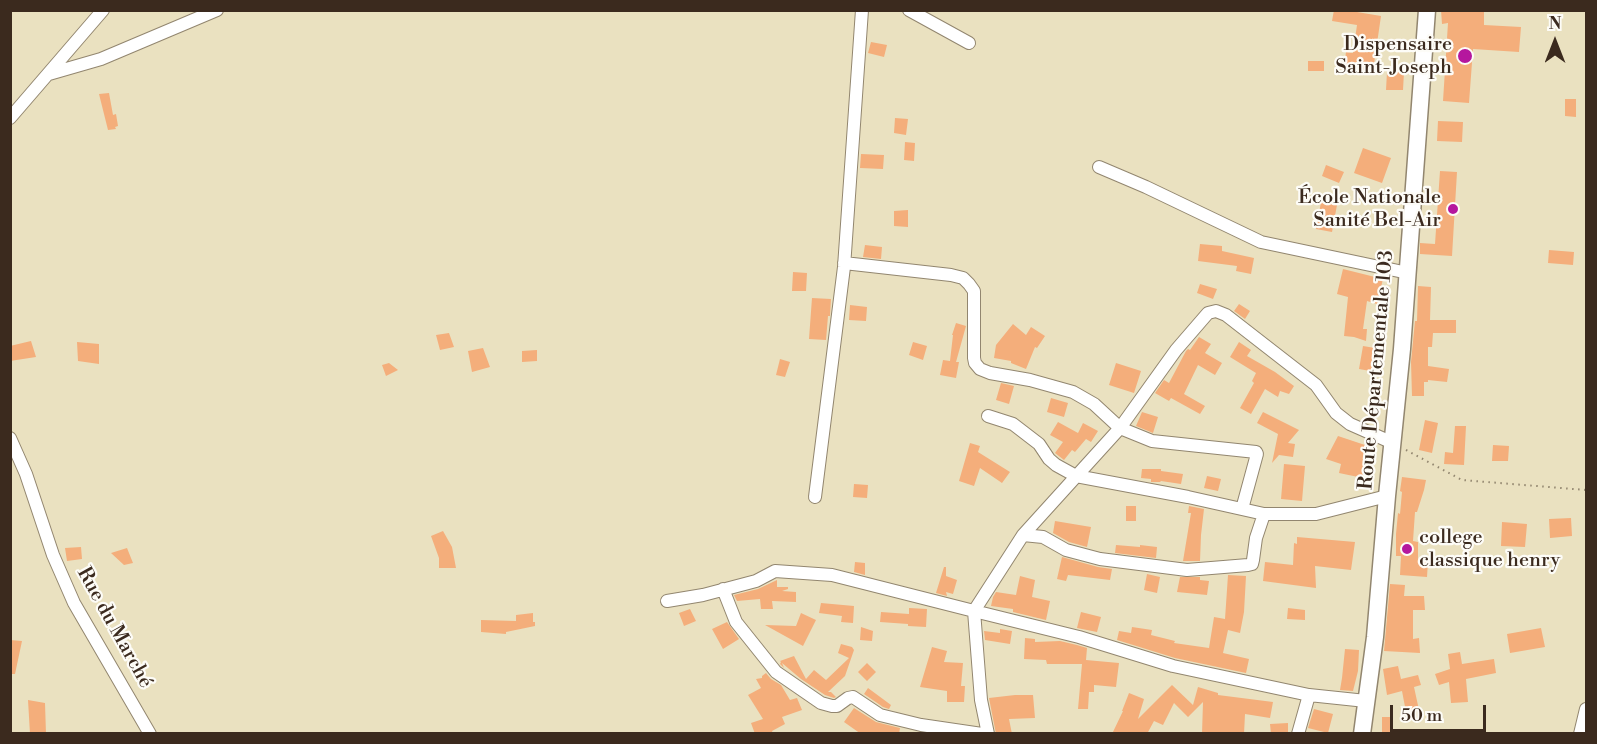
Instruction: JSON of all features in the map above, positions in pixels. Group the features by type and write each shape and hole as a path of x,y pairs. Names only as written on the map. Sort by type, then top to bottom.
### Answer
{"main road":[{"name":"Route Départementale 103","path":"1362,734 1393,443 1427,10"}],"street":[{"path":"10,118 103,10"},
{"path":"49,74 101,59 217,10"},
{"path":"815,498 844,263 861,10"},
{"path":"909,10 969,43"},
{"path":"1099,167 1233,227 1261,242 1408,273"},
{"path":"844,263 963,278 974,291 974,358 980,369 1073,392 1094,404 1120,428 1152,441 1256,452 1242,509"},
{"path":"988,734 981,700 974,611 1023,534 1120,428 1176,350 1208,313 1216,311 1226,315 1316,385 1336,413 1350,424 1393,443"},
{"path":"988,416 1013,424 1039,444 1056,465 1076,476 1264,514 1317,514 1387,496"},
{"name":"Rue du Marché","path":"10,438 26,474 53,555 74,603 150,734"},
{"path":"1023,534 1043,537 1066,550 1100,560 1187,570 1252,564 1256,538 1264,514"},
{"path":"667,601 703,595 756,581 775,571 832,575 1079,637 1173,666 1309,695 1366,701"},
{"path":"723,589 736,622 776,672 821,703 837,706 848,698 853,698 880,715 921,725 982,734"},
{"path":"1298,734 1309,695"},
{"path":"1580,734 1587,709"}],"path":[{"path":"1393,443 1462,480 1587,490"}],"building":[{"path":"1334,10 1381,16 1373,71 1344,67 1346,52 1353,53 1357,25 1332,21"},
{"path":"1441,10 1484,10 1484,25 1521,27 1519,52 1473,49 1469,103 1443,101 1448,23 1442,24"},
{"path":"871,42 887,45 884,57 868,53"},
{"path":"1308,61 1324,61 1324,71 1308,71"},
{"path":"1387,72 1404,72 1403,90 1386,90"},
{"path":"109,93 113,115 116,114 118,126 115,127 116,129 108,130 99,94"},
{"path":"1565,99 1576,99 1576,117 1565,116"},
{"path":"895,118 908,119 906,135 894,133"},
{"path":"1438,121 1463,122 1462,142 1437,141"},
{"path":"905,142 915,143 914,161 904,160"},
{"path":"1363,148 1391,158 1382,183 1354,173"},
{"path":"861,154 884,155 883,169 860,168"},
{"path":"1326,165 1344,172 1339,183 1322,176"},
{"path":"1440,171 1457,172 1452,256 1420,254 1420,243 1435,244"},
{"path":"1321,202 1337,205 1332,232 1316,229"},
{"path":"908,210 908,227 894,226 894,211"},
{"path":"1200,244 1222,246 1222,251 1254,258 1251,274 1236,271 1237,266 1198,261"},
{"path":"865,245 882,247 881,259 863,257"},
{"path":"1549,250 1574,252 1573,265 1548,263"},
{"path":"1343,269 1383,279 1377,304 1367,301 1363,329 1367,329 1366,341 1344,336 1348,297 1337,294"},
{"path":"793,272 807,273 806,291 792,291"},
{"path":"1200,284 1217,289 1213,299 1197,293"},
{"path":"1418,286 1431,287 1430,320 1456,320 1456,333 1433,333 1432,347 1428,347 1428,366 1449,369 1447,382 1428,380 1424,382 1424,396 1412,396 1411,362 1415,321 1417,321"},
{"path":"812,298 831,299 826,340 809,339"},
{"path":"1239,304 1250,311 1245,319 1234,311"},
{"path":"850,305 867,307 866,321 849,320"},
{"path":"956,323 966,326 956,362 959,362 956,378 940,375 943,360 950,361 952,335"},
{"path":"1013,324 1026,335 1031,327 1045,336 1037,348 1035,347 1026,369 1011,361 994,358 996,345"},
{"path":"449,333 454,347 440,350 436,335"},
{"path":"1199,337 1211,344 1205,353 1222,363 1215,375 1198,365 1184,394 1205,406 1200,414 1171,398 1169,401 1155,393 1164,380 1169,383 1186,351 1190,350"},
{"path":"31,341 36,357 10,361 10,346"},
{"path":"77,342 99,344 99,364 78,361"},
{"path":"913,342 927,346 923,360 909,355"},
{"path":"1239,342 1251,350 1247,356 1294,386 1289,394 1280,391 1278,397 1265,389 1251,414 1240,408 1254,383 1252,381 1256,373 1230,357"},
{"path":"1363,346 1381,349 1376,372 1359,369"},
{"path":"483,348 490,367 472,372 468,351"},
{"path":"537,350 537,361 522,362 522,351"},
{"path":"780,359 790,362 785,377 776,375"},
{"path":"389,363 398,370 386,376 382,365"},
{"path":"1116,363 1141,371 1134,393 1109,385"},
{"path":"1001,383 1014,386 1009,404 996,400"},
{"path":"1051,398 1068,403 1064,417 1047,412"},
{"path":"1142,412 1158,417 1153,433 1136,426"},
{"path":"1263,412 1299,430 1288,443 1295,444 1293,457 1279,455 1272,463 1278,434 1257,423"},
{"path":"1425,420 1438,423 1432,453 1419,450"},
{"path":"1058,422 1078,433 1083,423 1098,431 1091,442 1086,439 1075,452 1072,450 1064,460 1055,453 1063,442 1050,435"},
{"path":"1455,426 1466,426 1464,465 1444,464 1445,452 1453,453"},
{"path":"1338,436 1374,448 1370,461 1367,460 1363,478 1339,473 1341,464 1326,459"},
{"path":"970,443 980,446 978,452 1010,472 1002,483 980,468 974,486 959,481"},
{"path":"1493,445 1509,446 1508,461 1492,461"},
{"path":"1284,464 1305,466 1302,501 1281,499"},
{"path":"1142,469 1161,469 1161,471 1183,474 1181,484 1151,482 1151,479 1141,478"},
{"path":"1207,476 1221,479 1218,491 1204,488"},
{"path":"1402,477 1426,480 1417,512 1415,512 1413,541 1418,542 1418,560 1428,561 1427,577 1400,575 1401,556 1396,556 1396,534 1398,513 1400,514"},
{"path":"854,484 868,485 867,498 853,497"},
{"path":"1126,506 1136,506 1136,521 1126,521"},
{"path":"1189,506 1204,509 1200,561 1183,561 1191,513 1188,513"},
{"path":"1571,518 1572,536 1550,538 1549,519"},
{"path":"1055,521 1091,527 1087,547 1069,542 1053,533"},
{"path":"1502,522 1527,524 1525,547 1501,546"},
{"path":"443,531 452,547 456,568 439,568 439,558 431,536"},
{"path":"1297,537 1355,542 1351,570 1315,566 1316,588 1263,581 1265,562 1293,565 1294,543 1297,544"},
{"path":"1116,545 1157,547 1156,558 1115,553"},
{"path":"81,547 82,559 67,561 65,548"},
{"path":"127,548 133,563 124,565 111,553"},
{"path":"1062,557 1112,569 1110,580 1068,575 1066,581 1057,579"},
{"path":"855,562 865,563 865,575 854,572"},
{"path":"944,567 946,567 946,576 957,580 953,594 946,592 947,596 936,593"},
{"path":"1147,574 1160,577 1157,593 1144,590"},
{"path":"1228,575 1246,576 1244,612 1240,633 1228,630 1223,653 1249,659 1246,673 1175,658 1117,640 1119,631 1131,633 1132,627 1152,630 1151,635 1175,641 1174,643 1209,648 1214,617 1225,619"},
{"path":"1020,576 1035,580 1032,597 1050,601 1046,620 1013,612 1013,609 991,606 996,592 1016,595"},
{"path":"1180,577 1200,577 1200,580 1209,581 1207,595 1177,592"},
{"path":"777,580 777,587 788,587 782,591 796,592 796,602 772,601 773,609 761,609 760,599 737,601 734,595 758,589"},
{"path":"1390,584 1405,585 1404,596 1424,596 1425,610 1413,610 1413,639 1419,638 1420,653 1384,651"},
{"path":"821,603 854,606 853,623 841,622 842,616 819,613"},
{"path":"909,608 927,609 926,627 880,622 881,612 909,614"},
{"path":"1288,608 1305,610 1305,620 1287,619"},
{"path":"690,609 696,621 684,626 679,613"},
{"path":"1081,612 1101,617 1097,632 1077,628"},
{"path":"533,613 535,626 506,632 506,634 481,632 481,620 516,621 516,615"},
{"path":"801,613 816,620 803,646 765,625 796,626"},
{"path":"727,622 739,639 723,649 712,629"},
{"path":"861,627 873,631 872,641 860,640"},
{"path":"1541,628 1545,647 1510,653 1507,634"},
{"path":"1000,629 1012,631 1010,644 985,640 984,631 1000,633"},
{"path":"1025,638 1035,639 1035,642 1060,641 1077,645 1087,648 1086,660 1119,663 1116,687 1094,685 1094,692 1089,692 1088,709 1078,709 1082,664 1047,664 1046,660 1024,659"},
{"path":"10,640 22,641 15,674 10,674"},
{"path":"841,644 852,647 854,650 845,676 828,692 836,697 834,698 825,695 782,663 784,668 780,664 780,661 794,656 806,679 814,670 826,680 849,658 838,653"},
{"path":"932,647 947,651 944,662 963,663 961,686 965,686 964,702 947,702 947,691 920,687"},
{"path":"1345,649 1359,650 1358,671 1353,691 1340,690"},
{"path":"1460,652 1462,664 1494,659 1496,673 1466,679 1468,702 1451,703 1449,682 1439,685 1435,674 1450,669 1448,654"},
{"path":"867,663 876,672 867,681 858,672"},
{"path":"1398,666 1401,679 1418,675 1421,685 1414,687 1419,710 1406,712 1402,691 1387,695 1383,669"},
{"path":"766,673 781,685 790,700 797,698 802,710 782,717 785,724 772,731 773,734 755,734 751,723 763,719 748,695 761,688 756,679 762,678"},
{"path":"1172,685 1193,705 1198,687 1218,693 1218,695 1273,702 1270,718 1245,714 1244,734 1202,734 1203,702 1188,717 1174,703 1163,725 1154,721 1147,734 1112,734 1129,693 1144,699 1138,719"},
{"path":"868,688 891,705 889,709 864,694"},
{"path":"1033,695 1035,718 1009,719 1012,734 996,734 989,698"},
{"path":"28,700 45,703 46,734 30,734"},
{"path":"854,708 876,722 900,728 899,734 861,734 844,722"},
{"path":"1314,709 1333,714 1328,733 1308,728"},
{"path":"1382,717 1393,717 1392,733 1382,732"},
{"path":"1288,723 1288,734 1271,734 1270,724"}],"place":[{"name":"Dispensaire Saint-Joseph","path":"1465,56"},
{"name":"École Nationale Sanité Bel-Air","path":"1453,209"},
{"name":"college classique henry","path":"1407,549"}]}
